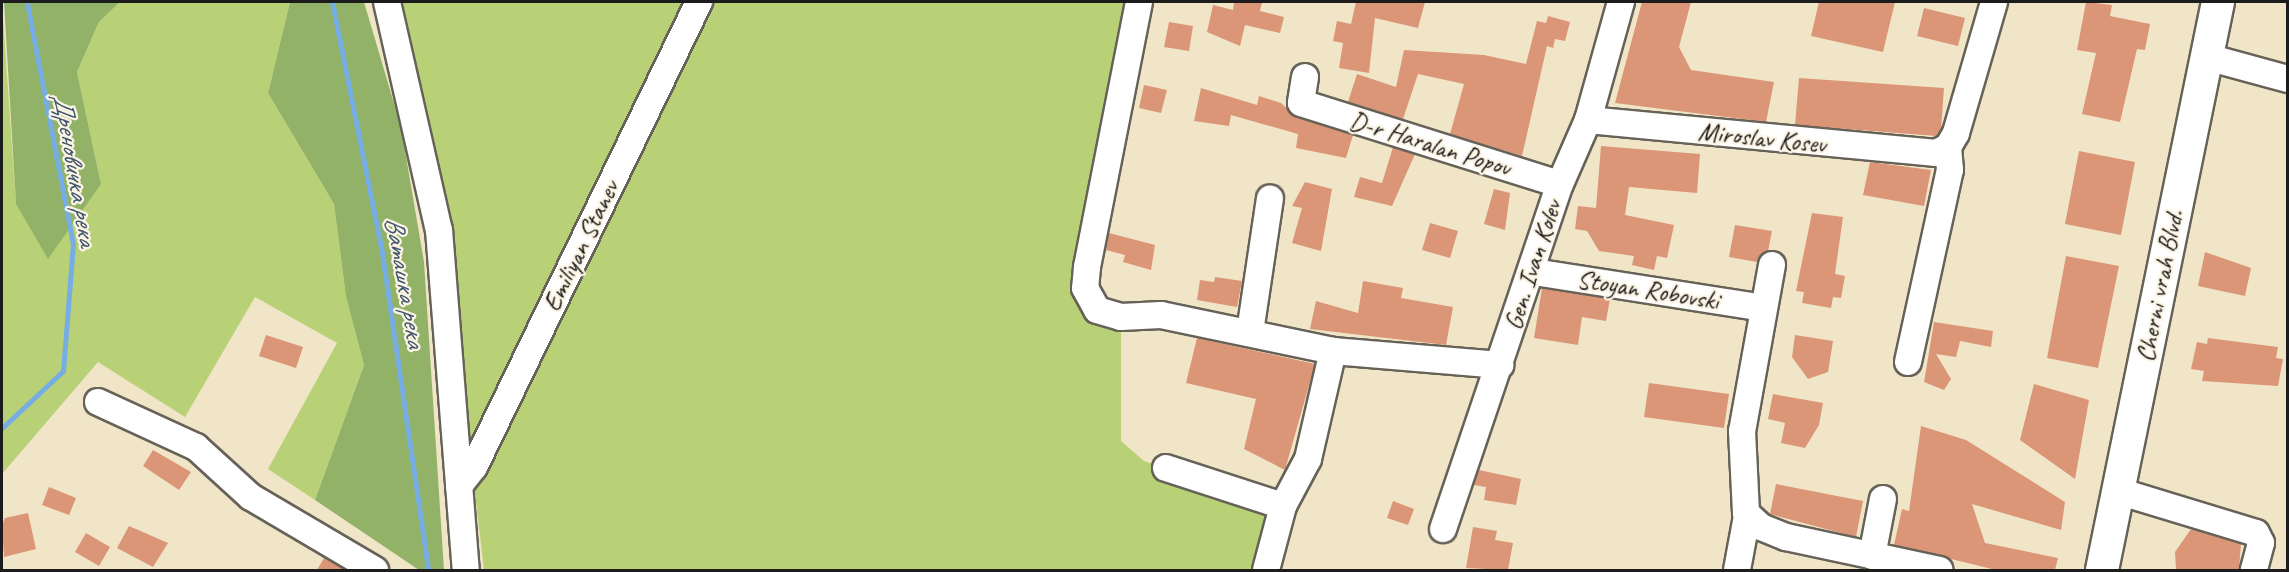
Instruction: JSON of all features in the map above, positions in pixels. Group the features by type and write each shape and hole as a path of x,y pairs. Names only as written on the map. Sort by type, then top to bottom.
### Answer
{"main road":[{"name":"Cherni vrah Blvd.","path":"2102,570 2217,2"}],"street":[{"path":"387,2 439,230 466,570"},
{"name":"Emiliyan Stanev","path":"459,486 474,467 699,2"},
{"path":"1139,2 1085,288 1097,310 1121,316 1161,315 1333,351 1500,365"},
{"name":"Gen. Ivan Kolev","path":"1443,529 1534,272 1560,184 1588,120 1622,2"},
{"path":"1908,362 1950,170 1942,150 1969,98 1987,4"},
{"path":"2207,57 2288,79"},
{"name":"D-r Haralan Popov","path":"1305,76 1301,103 1560,184"},
{"name":"Miroslav Kosev","path":"1588,120 1942,150"},
{"path":"1250,332 1270,198"},
{"path":"1737,570 1747,516 1741,448 1772,265"},
{"name":"Stoyan Robovski","path":"1534,272 1763,308"},
{"path":"1266,570 1282,506 1308,459 1333,351"},
{"path":"98,402 196,447 251,497 375,570"},
{"path":"1166,468 1282,506"},
{"path":"2118,491 2256,533 2261,543 2254,570"},
{"path":"1872,556 1883,499"},
{"path":"1747,516 1786,537 1940,570"}],"green space":[{"path":"2,2 16,204 101,184 77,72 99,22 120,2 290,2 268,93 334,204 346,297 364,365 315,500 268,469 337,343 255,297 185,417 98,362 2,474"},
{"path":"4,2 120,2 99,22 77,72 101,184 48,259 16,204"},
{"path":"290,2 364,2 401,127 424,262 444,570 419,570 315,500 364,365 346,297 334,204 268,93"},
{"path":"394,2 1139,2 1085,288 1121,317 1121,441 1144,461 1283,506 1266,570 484,570 458,350"}],"building":[{"path":"1234,2 1262,2 1260,11 1284,17 1280,33 1245,25 1240,46 1207,32 1213,5 1233,10"},
{"path":"1356,2 1425,2 1418,28 1375,18 1369,73 1339,68 1343,43 1333,41 1337,21 1351,24"},
{"path":"1642,2 1691,2 1679,47 1691,70 1774,82 1766,122 1615,103"},
{"path":"1819,2 1895,2 1883,52 1811,36"},
{"path":"2086,2 2112,5 2110,16 2150,24 2145,50 2137,49 2120,122 2082,114 2096,53 2077,50"},
{"path":"1924,8 1965,18 1958,46 1917,36"},
{"path":"1548,16 1570,22 1565,41 1555,39 1553,48 1547,46 1522,156 1450,134 1464,84 1418,74 1403,119 1348,102 1357,74 1396,87 1404,50 1484,55 1526,64 1537,21 1546,23"},
{"path":"1169,22 1193,26 1189,51 1164,47"},
{"path":"1799,78 1944,88 1941,129 1937,136 1795,125"},
{"path":"1144,85 1167,90 1161,113 1139,108"},
{"path":"1201,88 1257,105 1259,96 1281,103 1296,117 1353,135 1346,158 1296,148 1298,134 1231,115 1229,126 1194,121"},
{"path":"1601,146 1700,154 1697,193 1629,187 1625,215 1674,225 1667,258 1657,256 1654,270 1632,265 1634,256 1599,251 1587,231 1575,229 1578,206 1596,208"},
{"path":"1393,147 1415,154 1392,206 1354,197 1360,177 1382,183"},
{"path":"2079,151 2135,162 2121,235 2065,224"},
{"path":"1870,162 1931,170 1924,206 1863,195"},
{"path":"1305,182 1332,189 1321,251 1292,243 1302,208 1292,206"},
{"path":"1494,189 1510,193 1505,230 1484,224"},
{"path":"1812,213 1843,217 1835,274 1845,276 1841,298 1833,297 1831,308 1802,303 1804,292 1796,291"},
{"path":"1430,223 1458,231 1450,258 1422,250"},
{"path":"1735,225 1772,231 1768,251 1757,262 1729,257"},
{"path":"1109,233 1155,245 1151,270 1123,262 1125,255 1106,250"},
{"path":"2205,252 2251,268 2245,296 2198,286"},
{"path":"2066,256 2119,266 2098,368 2047,358"},
{"path":"1215,277 1242,281 1237,307 1197,300 1200,280 1214,282"},
{"path":"1363,281 1403,288 1401,298 1453,307 1446,345 1310,329 1316,301 1358,313"},
{"path":"1542,288 1610,299 1606,321 1582,317 1578,345 1534,338"},
{"path":"1934,322 1993,331 1991,347 1960,341 1956,357 1936,354 1951,379 1944,390 1924,382"},
{"path":"266,335 303,347 296,368 259,356"},
{"path":"1795,335 1833,341 1828,372 1808,379 1792,357"},
{"path":"1197,338 1315,364 1285,470 1244,449 1256,399 1186,383"},
{"path":"2208,338 2278,347 2276,358 2283,359 2278,386 2202,381 2204,371 2191,369 2197,342 2207,344"},
{"path":"1649,383 1729,394 1724,428 1644,417"},
{"path":"2034,384 2089,400 2075,479 2020,440"},
{"path":"1773,394 1823,403 1819,425 1805,448 1781,443 1785,423 1768,419"},
{"path":"1921,426 1966,440 2065,502 2061,530 1972,504 1985,543 2058,558 2055,570 1996,570 1894,545 1902,509 1909,511"},
{"path":"153,450 191,472 179,490 143,466"},
{"path":"1479,470 1521,479 1516,505 1484,500 1486,487 1474,485"},
{"path":"1776,484 1863,501 1856,537 1770,514"},
{"path":"49,487 76,498 69,515 42,505"},
{"path":"1393,501 1414,509 1408,525 1387,518"},
{"path":"28,513 36,549 4,557 2,525 5,518"},
{"path":"129,526 168,543 153,567 117,548"},
{"path":"1473,527 1497,531 1495,540 1513,543 1508,570 1466,568"},
{"path":"2191,529 2241,544 2239,569 2176,570 2175,552"},
{"path":"86,533 110,547 99,566 75,552"},
{"path":"324,558 346,570 317,570"}],"waterway":[{"name":"Дреновичка река","path":"2,428 63,371 73,244 27,2"},
{"name":"Ваташка река","path":"332,2 382,253 428,570"}]}
